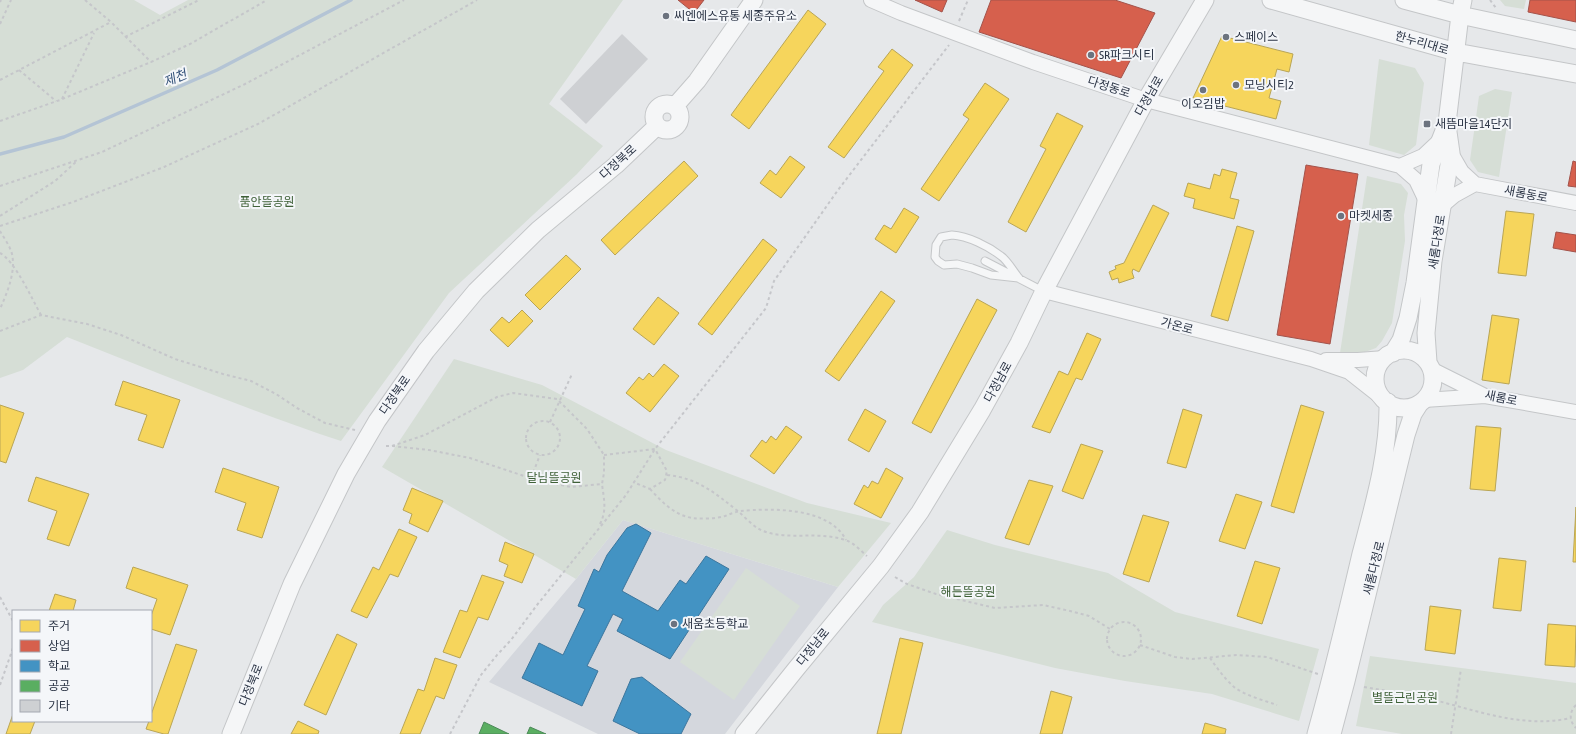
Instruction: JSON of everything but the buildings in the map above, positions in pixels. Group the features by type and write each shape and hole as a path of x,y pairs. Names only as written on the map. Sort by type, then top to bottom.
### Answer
{"street":[{"name":"다정북로","path":"230,734 292,584 346,474 381,415 426,351 476,291 538,230 616,165 657,126 654,118 656,110 667,104 675,106 697,81 754,0"},
{"name":"다정동로","path":"871,0 901,13 1026,60 1146,100 1400,166"},
{"name":"다정남로","path":"744,734 881,566 920,512 982,410 1019,343 1044,291 1146,100 1205,0"},
{"name":"한누리대로","path":"1271,0 1456,52 1576,74"},
{"path":"1404,0 1462,7 1576,40"},
{"name":"새롬다정로","path":"1429,365 1426,333 1433,261 1442,206 1447,123 1462,7"},
{"name":"새롬다정로","path":"1389,355 1401,340 1408,318 1414,290 1431,164 1446,146"},
{"path":"1426,200 1416,180 1400,166 1446,146 1462,172 1475,184 1455,195 1442,206"},
{"name":"새롬동로","path":"1475,184 1576,203"},
{"name":"가온로","path":"1044,291 1311,359"},
{"path":"1311,359 1358,360 1389,355 1401,350 1409,350 1416,353 1429,365 1433,376 1429,394 1422,402"},
{"path":"1385,400 1377,386 1376,373 1379,365 1389,355"},
{"path":"1311,359 1349,372 1385,400 1402,408 1422,402 1485,396"},
{"name":"새롬로","path":"1429,365 1485,396 1576,412"},
{"name":"새롬다정로","path":"1316,734 1331,679 1383,464 1388,426 1385,400"},
{"name":"새롬다정로","path":"1332,734 1406,435 1414,414 1422,402"}],"lane":[{"path":"952,235 968,238 1002,256 1019,278 991,275 957,264 944,265 935,257 936,245 941,237 952,235"},
{"path":"985,261 1044,291"}],"path":[{"path":"0,24 11,0"},
{"path":"85,0 126,36 151,62"},
{"path":"126,36 198,0"},
{"path":"0,121 57,101 151,62 190,44 267,0"},
{"path":"0,186 102,152 245,84 404,0"},
{"path":"0,226 73,202 164,167 258,124 477,0"},
{"path":"959,22 968,0"},
{"path":"0,80 95,32 111,22"},
{"path":"62,99 95,32"},
{"path":"450,734 481,675 511,640 537,605 626,494 655,449 766,308 774,281 838,190 949,45"},
{"path":"19,70 57,101"},
{"path":"0,216 55,181 78,160"},
{"path":"0,231 12,253 13,266 10,281 0,309"},
{"path":"0,253 5,255 13,266 41,316"},
{"path":"0,331 41,316 94,327 121,335 175,359 251,381 325,423 355,430"},
{"path":"550,422 572,374"},
{"path":"392,446 425,435 497,397 513,393 557,399 587,429 604,455 604,473 602,484 605,508 604,516 598,529"},
{"path":"541,421 550,422 559,432 560,443 553,452 540,455 528,447 526,441 528,430 536,423 541,421"},
{"path":"386,446 429,450 470,458 531,478 571,487 602,484"},
{"path":"604,455 655,449"},
{"path":"650,489 665,480 667,471 655,449"},
{"path":"531,478 540,455"},
{"path":"666,475 681,476 699,483 718,495 747,520 764,532 788,536 816,535 846,540"},
{"path":"633,482 650,489 669,508 691,518 714,518 738,512 772,510 803,512 819,517 832,524 842,532 846,540 867,556"},
{"path":"895,577 907,584 936,594 995,608 1043,605 1070,611 1089,616 1110,629"},
{"path":"0,597 12,619"},
{"path":"1119,623 1130,623 1135,625 1141,634 1140,645 1137,650 1127,656 1116,654 1108,646 1108,634 1110,629 1119,623"},
{"path":"1140,645 1175,657 1192,660 1238,655 1267,657 1323,676"},
{"path":"0,685 12,651"},
{"path":"1210,657 1218,669 1234,687 1254,697 1278,705"},
{"path":"1451,734 1461,669"},
{"path":"1364,687 1427,698 1484,714 1523,721 1554,722 1571,718"},
{"path":"1576,705 1571,713 1572,723 1576,728"}],"shaded area":[{"name":"새움초등학교","path":"623,520 838,587 725,734 598,734 489,682 576,579"}],"green space":[{"name":"품안뜰공원","path":"0,0 134,0 160,15 188,0 623,0 549,104 603,146 577,174 449,293 341,441 237,404 67,337 23,370 0,378"},
{"path":"1500,0 1526,0 1524,9 1505,6"},
{"path":"1379,59 1415,68 1424,83 1416,145 1404,155 1369,145"},
{"path":"1495,89 1512,92 1499,177 1478,172 1470,160 1479,96"},
{"path":"1367,176 1401,184 1408,193 1404,215 1405,241 1392,323 1382,341 1376,348 1365,352 1340,353"},
{"name":"달님뜰공원","path":"454,359 542,385 666,450 807,503 891,523 838,587 623,520 576,579 382,467"},
{"name":"해든뜰공원","path":"947,530 995,545 1108,573 1175,612 1319,649 1299,721 1212,694 1125,681 1055,668 872,622 883,605 914,577"},
{"path":"746,568 800,606 734,700 680,662"},
{"name":"별뜰근린공원","path":"1370,656 1576,683 1576,734 1402,734 1356,726"}],"waterway":[{"name":"제천","path":"0,154 64,137 217,70 351,0"}],"place":[{"name":"씨엔에스유통 세종주유소","path":"666,16"},
{"name":"스페이스","path":"1226,37"},
{"name":"SR파크시티","path":"1091,55"},
{"name":"모닝시티2","path":"1236,85"},
{"name":"이오김밥","path":"1203,90"},
{"name":"새뜸마을14단지","path":"1427,124"},
{"name":"마켓세종","path":"1341,216"},
{"name":"새움초등학교","path":"674,624"}]}
